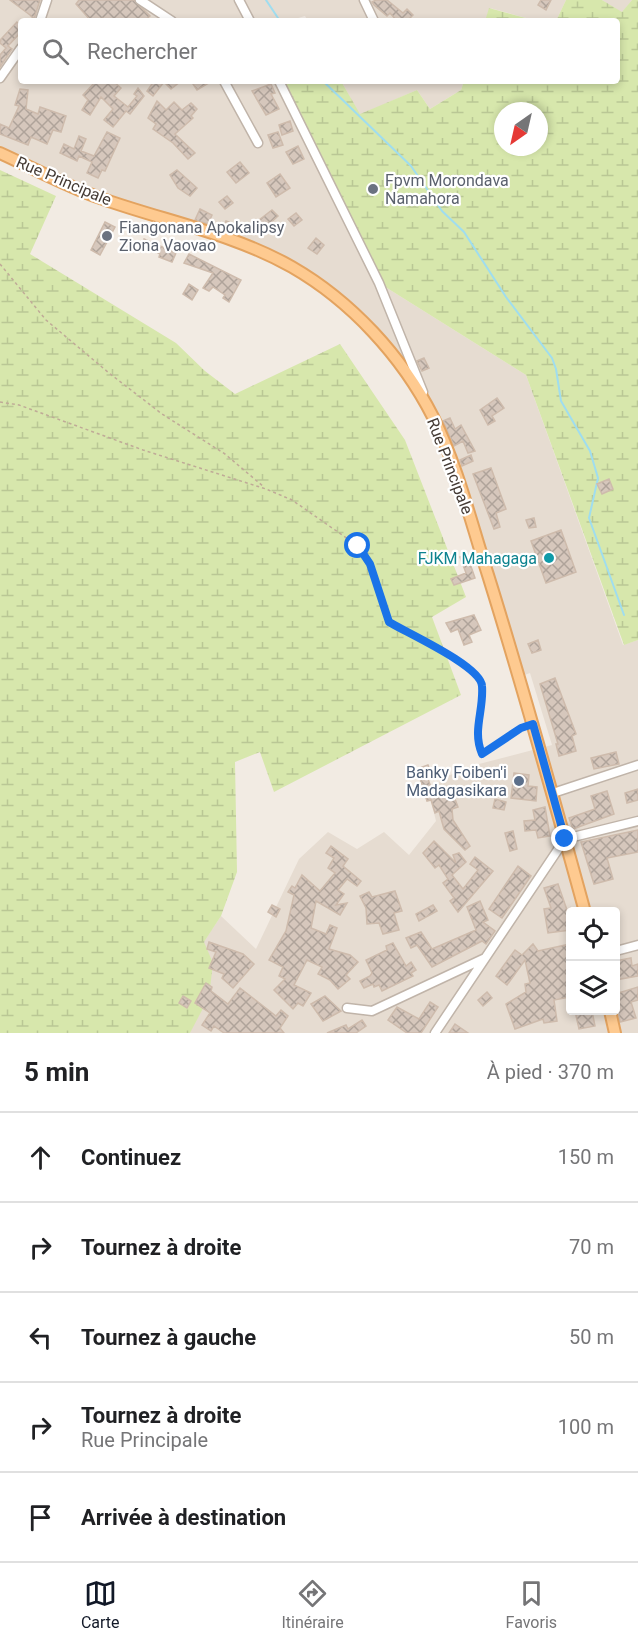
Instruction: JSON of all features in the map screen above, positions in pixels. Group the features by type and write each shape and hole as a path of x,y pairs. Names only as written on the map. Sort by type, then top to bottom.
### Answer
{"main road":[{"name":"Rue Principale","path":"0,153 99,198 239,241 292,267 337,299 372,331 403,369 433,417 454,467 533,724 584,907"},
{"path":"611,1015 615,1033"}],"street":[{"path":"41,18 47,0"},
{"path":"140,0 167,18"},
{"path":"239,0 248,18"},
{"path":"364,0 373,18"},
{"path":"0,78 18,52"},
{"path":"226,84 258,142"},
{"path":"280,84 379,283 433,417"},
{"path":"553,793 638,765"},
{"path":"435,1033 565,839 638,821"},
{"path":"620,950 638,945"},
{"path":"346,1008 372,1011 485,958"}],"path":[{"path":"0,264 46,320 108,373 162,414 225,454 266,489"},
{"path":"0,402 19,405 142,450 266,489 292,500 358,546 370,564 389,622 452,657 478,676 483,684 476,740 482,754 521,728 533,724"}],"shaded area":[{"path":"0,0 566,0 557,18 526,18 490,8 486,18 306,18 305,16 298,18 18,18 18,84 280,84 379,283 526,375 623,645 638,640 638,1033 190,1033 213,963 203,943 221,916 256,949 299,859 328,832 357,849 384,832 409,855 436,821 430,797 442,778 479,764 552,745 530,673 519,677 454,467 403,369 337,299 239,241 99,198 0,153"},
{"path":"602,0 632,0 622,13"},
{"path":"343,84 463,84 461,90 430,109 417,90 360,115"}],"green space":[{"path":"566,0 602,0 622,12 632,0 638,0 638,640 624,645 526,375 379,283 280,84 343,84 360,114 417,90 430,109 461,90 463,84 620,84 620,18 557,18"},
{"path":"489,8 526,18 486,18"},
{"path":"0,170 56,196 30,254 176,343 205,371 235,394 340,344 405,440 466,597 432,617 461,695 274,792 260,752 235,762 237,872 221,916 204,942 213,963 209,997 190,1033 0,1033"}],"building":[{"path":"10,0 40,0 34,18"},
{"path":"79,0 134,0 150,16 148,18 88,18 76,4"},
{"path":"387,0 403,13 407,9 413,15 410,18 394,18 390,13 387,16 372,2"},
{"path":"541,0 551,0 546,10 538,5"},
{"path":"18,23 18,35 8,46 12,49 0,67 0,55 6,48 0,43 1,39"},
{"path":"93,84 116,84 121,88 114,96 128,107 137,96 134,94 138,88 144,96 130,114 126,111 113,127 104,120 113,109 101,97 90,115 82,110 88,100 83,95"},
{"path":"152,84 162,84 153,96 147,91"},
{"path":"166,84 177,84 171,89"},
{"path":"193,84 207,84 197,90"},
{"path":"271,84 275,93 271,94 279,109 266,115 252,91"},
{"path":"20,89 28,90 26,109 38,114 40,107 66,116 61,132 53,130 47,144 31,137 28,145 0,134 0,124 9,128 19,106 15,105"},
{"path":"157,101 166,110 174,102 182,110 191,103 197,109 191,116 193,118 175,134 195,153 188,159 173,143 153,129 156,124 148,118"},
{"path":"290,121 293,131 282,135 279,125"},
{"path":"107,132 120,138 105,171 102,170 98,178 87,173 92,162 79,156 77,161 60,153 64,144 74,149 79,136 86,139 81,151 94,156"},
{"path":"278,132 283,145 273,148 268,135"},
{"path":"298,146 304,159 293,164 286,152"},
{"path":"240,162 249,173 236,183 227,172"},
{"path":"177,170 197,188 190,196 178,188 170,175"},
{"path":"280,174 290,188 276,197 267,183"},
{"path":"227,196 233,203 225,209 219,202"},
{"path":"200,209 212,215 208,224 195,220"},
{"path":"272,210 278,216 266,227 259,220"},
{"path":"296,213 302,220 294,226 288,219"},
{"path":"226,221 239,226 235,233 222,228"},
{"path":"105,222 115,227 100,255 91,250"},
{"path":"316,238 324,245 317,254 308,248"},
{"path":"144,239 176,253 172,262 159,257 160,254 142,243"},
{"path":"189,254 241,280 229,302 223,298 225,295 213,287 209,291 203,288 213,273 184,263"},
{"path":"189,284 198,290 192,300 183,294"},
{"path":"424,358 429,368 422,371 417,361"},
{"path":"497,398 504,408 492,416 495,421 488,425 480,410"},
{"path":"450,418 455,429 461,425 475,451 468,453 463,441 454,446 443,421"},
{"path":"471,455 473,461 462,466 460,460"},
{"path":"491,468 506,509 496,513 500,527 494,529 473,474"},
{"path":"609,479 613,489 602,494 597,484"},
{"path":"534,518 536,527 529,528 526,520"},
{"name":"FJKM Mahagaga","path":"561,530 576,572 546,583 531,541"},
{"path":"467,555 475,578 454,585 451,579 466,573 460,557"},
{"path":"474,615 481,630 469,635 472,642 464,645 458,629 451,632 446,623"},
{"path":"538,640 541,650 532,653 528,644"},
{"path":"555,678 576,734 572,736 576,751 559,756 556,744 558,744 540,684"},
{"path":"616,752 619,764 594,769 591,758"},
{"path":"428,765 432,774 427,776 434,796 449,788 455,799 458,807 452,809 453,820 470,846 465,850 444,829 439,811 435,813 431,800 427,801 417,769"},
{"path":"514,773 529,775 528,786 537,787 536,801 511,798"},
{"path":"638,789 638,800 627,803 625,793"},
{"path":"607,791 614,814 573,829 569,818 595,809 591,796"},
{"path":"495,799 506,802 504,810 493,808"},
{"path":"545,807 550,836 538,838 536,830 525,831 524,821 535,820 533,810"},
{"path":"638,830 638,852 607,858 613,879 594,884 581,842"},
{"path":"513,831 517,849 510,851 505,833"},
{"path":"434,841 456,863 453,855 459,853 466,862 452,875 463,889 478,870 470,864 475,857 493,871 458,912 450,901 454,898 443,883 448,879 439,865 435,868 423,853"},
{"path":"331,846 348,859 343,866 361,881 357,886 347,879 338,890 344,894 336,905 347,903 340,915 316,901 311,928 326,934 330,925 337,928 329,949 350,955 358,962 346,975 350,979 338,989 330,980 318,974 322,967 307,960 294,985 311,993 303,1006 298,1003 293,1009 274,990 285,979 279,976 283,967 269,960 286,931 294,895 288,892 292,886 295,888 302,875 320,891 335,873 328,868 334,858 326,853"},
{"path":"518,866 531,876 502,918 489,909"},
{"path":"558,884 566,907 566,931 548,933 544,909 551,908 544,888"},
{"path":"395,891 402,911 394,913 399,930 383,934 379,923 367,924 366,908 360,896 369,892 372,897"},
{"path":"480,901 488,920 483,922 495,931 486,944 482,941 432,967 417,945 411,948 406,938 421,932 432,949 476,930 467,907"},
{"path":"272,905 280,909 276,917 268,912"},
{"path":"433,905 437,911 419,921 416,914"},
{"path":"209,942 243,954 254,964 233,988 222,978 224,974 209,968 216,952 207,949"},
{"path":"393,943 406,966 411,962 416,970 411,973 413,976 382,991 379,985 374,987 373,984 364,988 360,981 372,973 366,960 387,950 386,946"},
{"path":"533,944 538,951 566,945 566,998 554,1000 557,1021 544,1023 543,1019 515,1029 506,1004 526,992 525,984 530,983 525,960 507,985 496,976 515,950 522,955"},
{"path":"631,958 632,966 638,964 638,976 620,979 620,960"},
{"path":"206,983 212,987 211,991 228,1004 240,988 276,1016 281,1010 288,1016 280,1028 284,1033 224,1033 214,1026 211,1031 202,1025 210,1013 195,1003"},
{"path":"638,987 638,1000 631,1002 636,1018 620,1022 620,992"},
{"path":"487,992 492,998 483,1006 478,1000"},
{"path":"183,996 191,1001 187,1008 179,1003"},
{"path":"325,996 341,1011 323,1021 311,1004"},
{"path":"430,1002 438,1007 421,1033 407,1033 388,1020 397,1007 419,1019"},
{"path":"576,1015 593,1015 595,1026 579,1029"},
{"path":"362,1020 366,1026 356,1033 327,1033 346,1025 348,1029"},
{"path":"455,1024 468,1033 449,1033"}],"waterway":[{"path":"266,0 278,18"},
{"path":"326,84 411,166 442,211 464,232 506,297 552,358 561,401 590,451 598,478 589,518 624,615"}],"place":[{"name":"Fpvm Morondava Namahora","path":"373,189"},
{"name":"Fiangonana Apokalipsy Ziona Vaovao","path":"107,236"},
{"name":"FJKM Mahagaga","path":"549,558"},
{"name":"Banky Foiben'i Madagasikara","path":"519,781"}],"route":[{"path":"358,546 370,564 377,592 389,622 452,657 478,676 483,684 476,740 482,754 521,728 533,724 565,839"}]}
